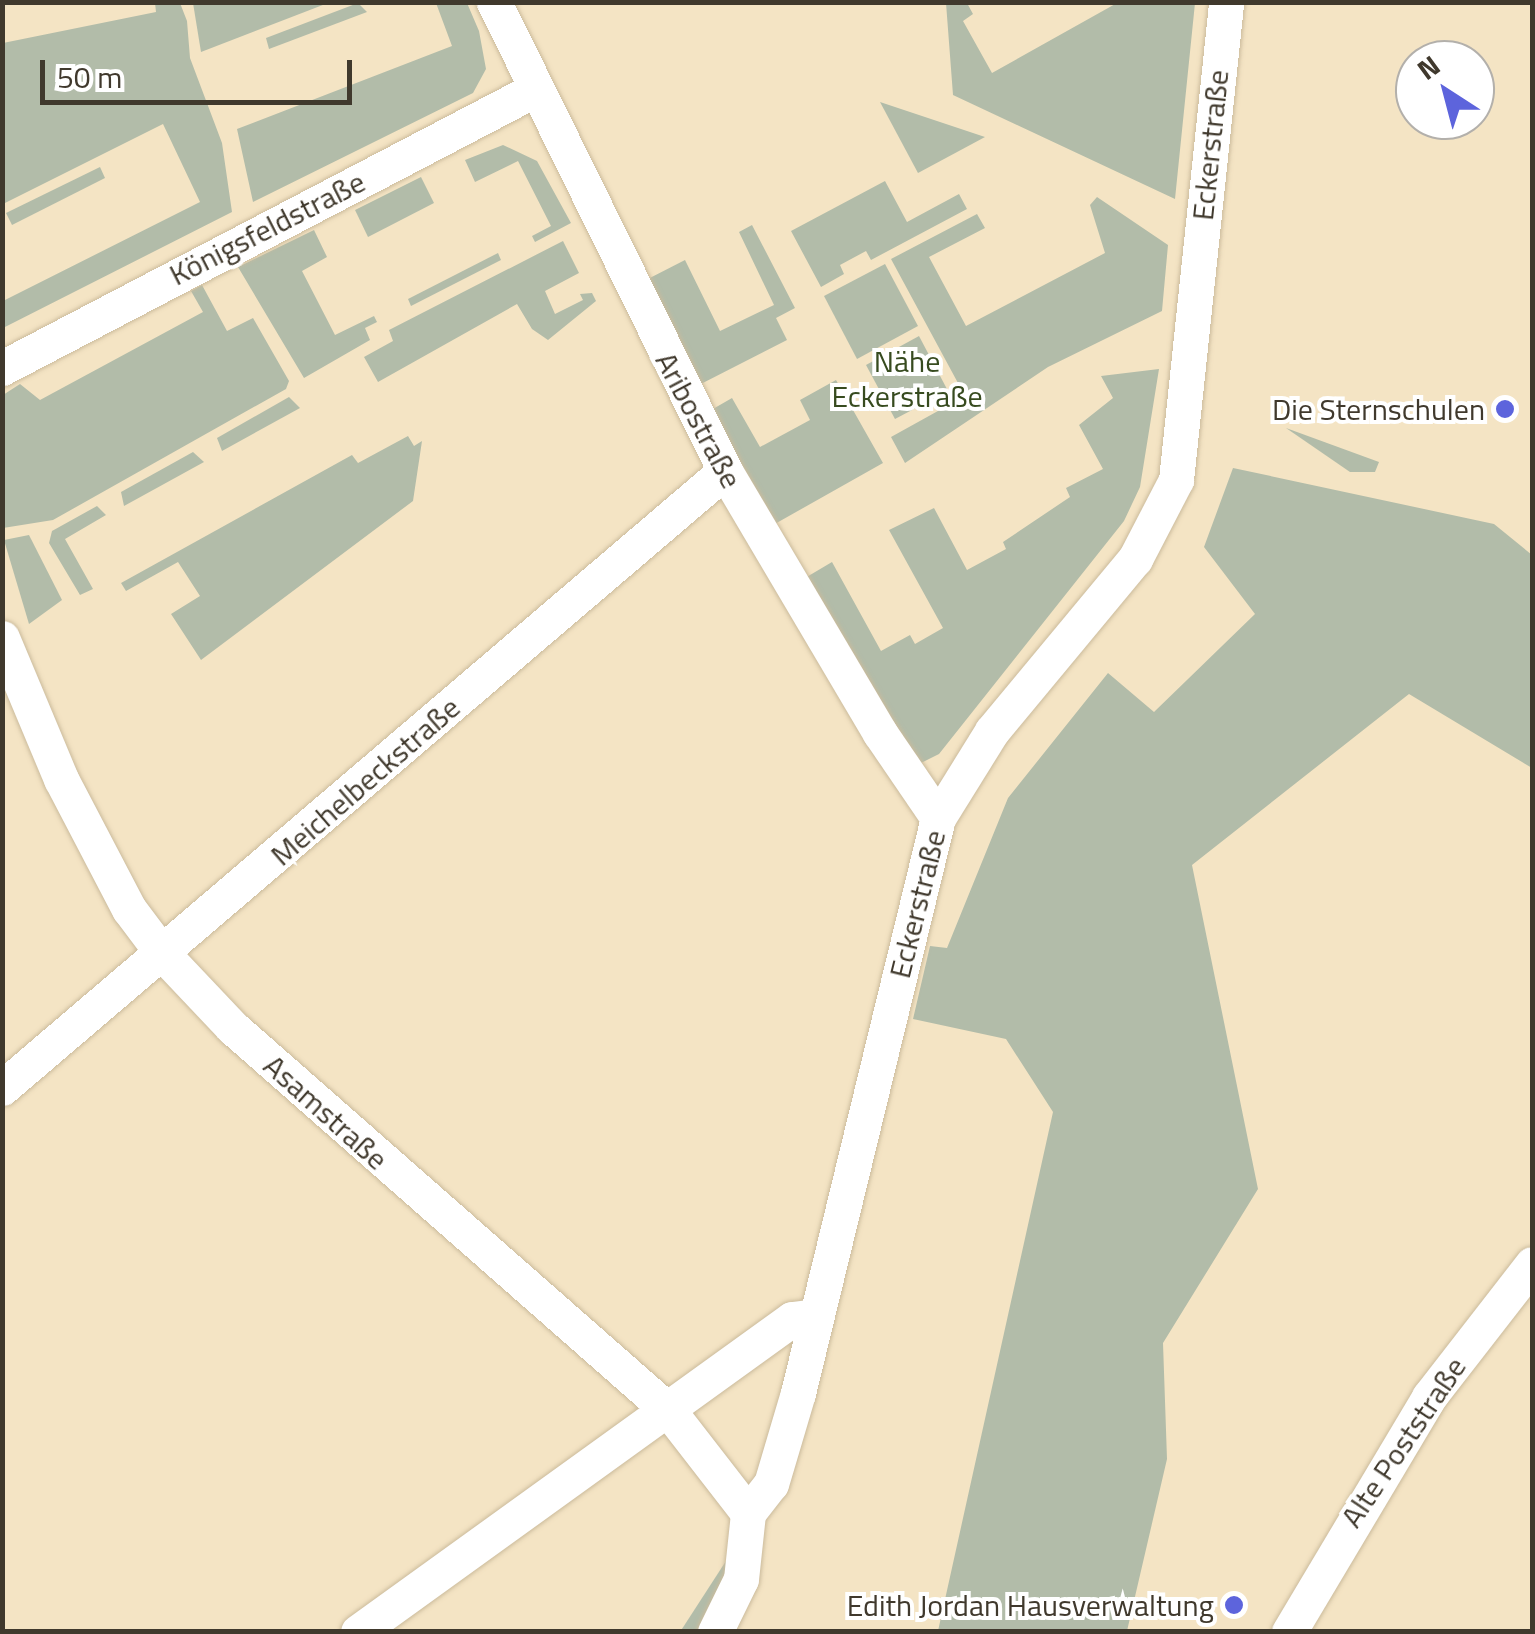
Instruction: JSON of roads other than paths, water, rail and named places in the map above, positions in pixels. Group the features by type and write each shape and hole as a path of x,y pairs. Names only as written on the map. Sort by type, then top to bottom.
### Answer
{"street":[{"name":"Aribostraße","path":"494,2 725,471 880,733 938,818"},
{"name":"Eckerstraße","path":"748,1512 771,1484 938,818 992,731 1135,559 1176,480 1226,2"},
{"name":"Königsfeldstraße","path":"2,368 534,90"},
{"name":"Meichelbeckstraße","path":"2,1088 130,973 162,954 725,471"},
{"name":"Asamstraße","path":"2,638 61,780 129,909 162,954 232,1027 669,1411 748,1512"},
{"name":"Alte Poststraße","path":"1289,1632 1430,1397 1532,1264"},
{"path":"358,1632 792,1320 816,1316"},
{"path":"715,1632 741,1579 748,1512"}],"place":[{"name":"Die Sternschulen","path":"1505,409"},
{"name":"Edith Jordan Hausverwaltung","path":"1234,1605"}],"park label":[{"name":"Nähe Eckerstraße","path":"907,378"}]}
